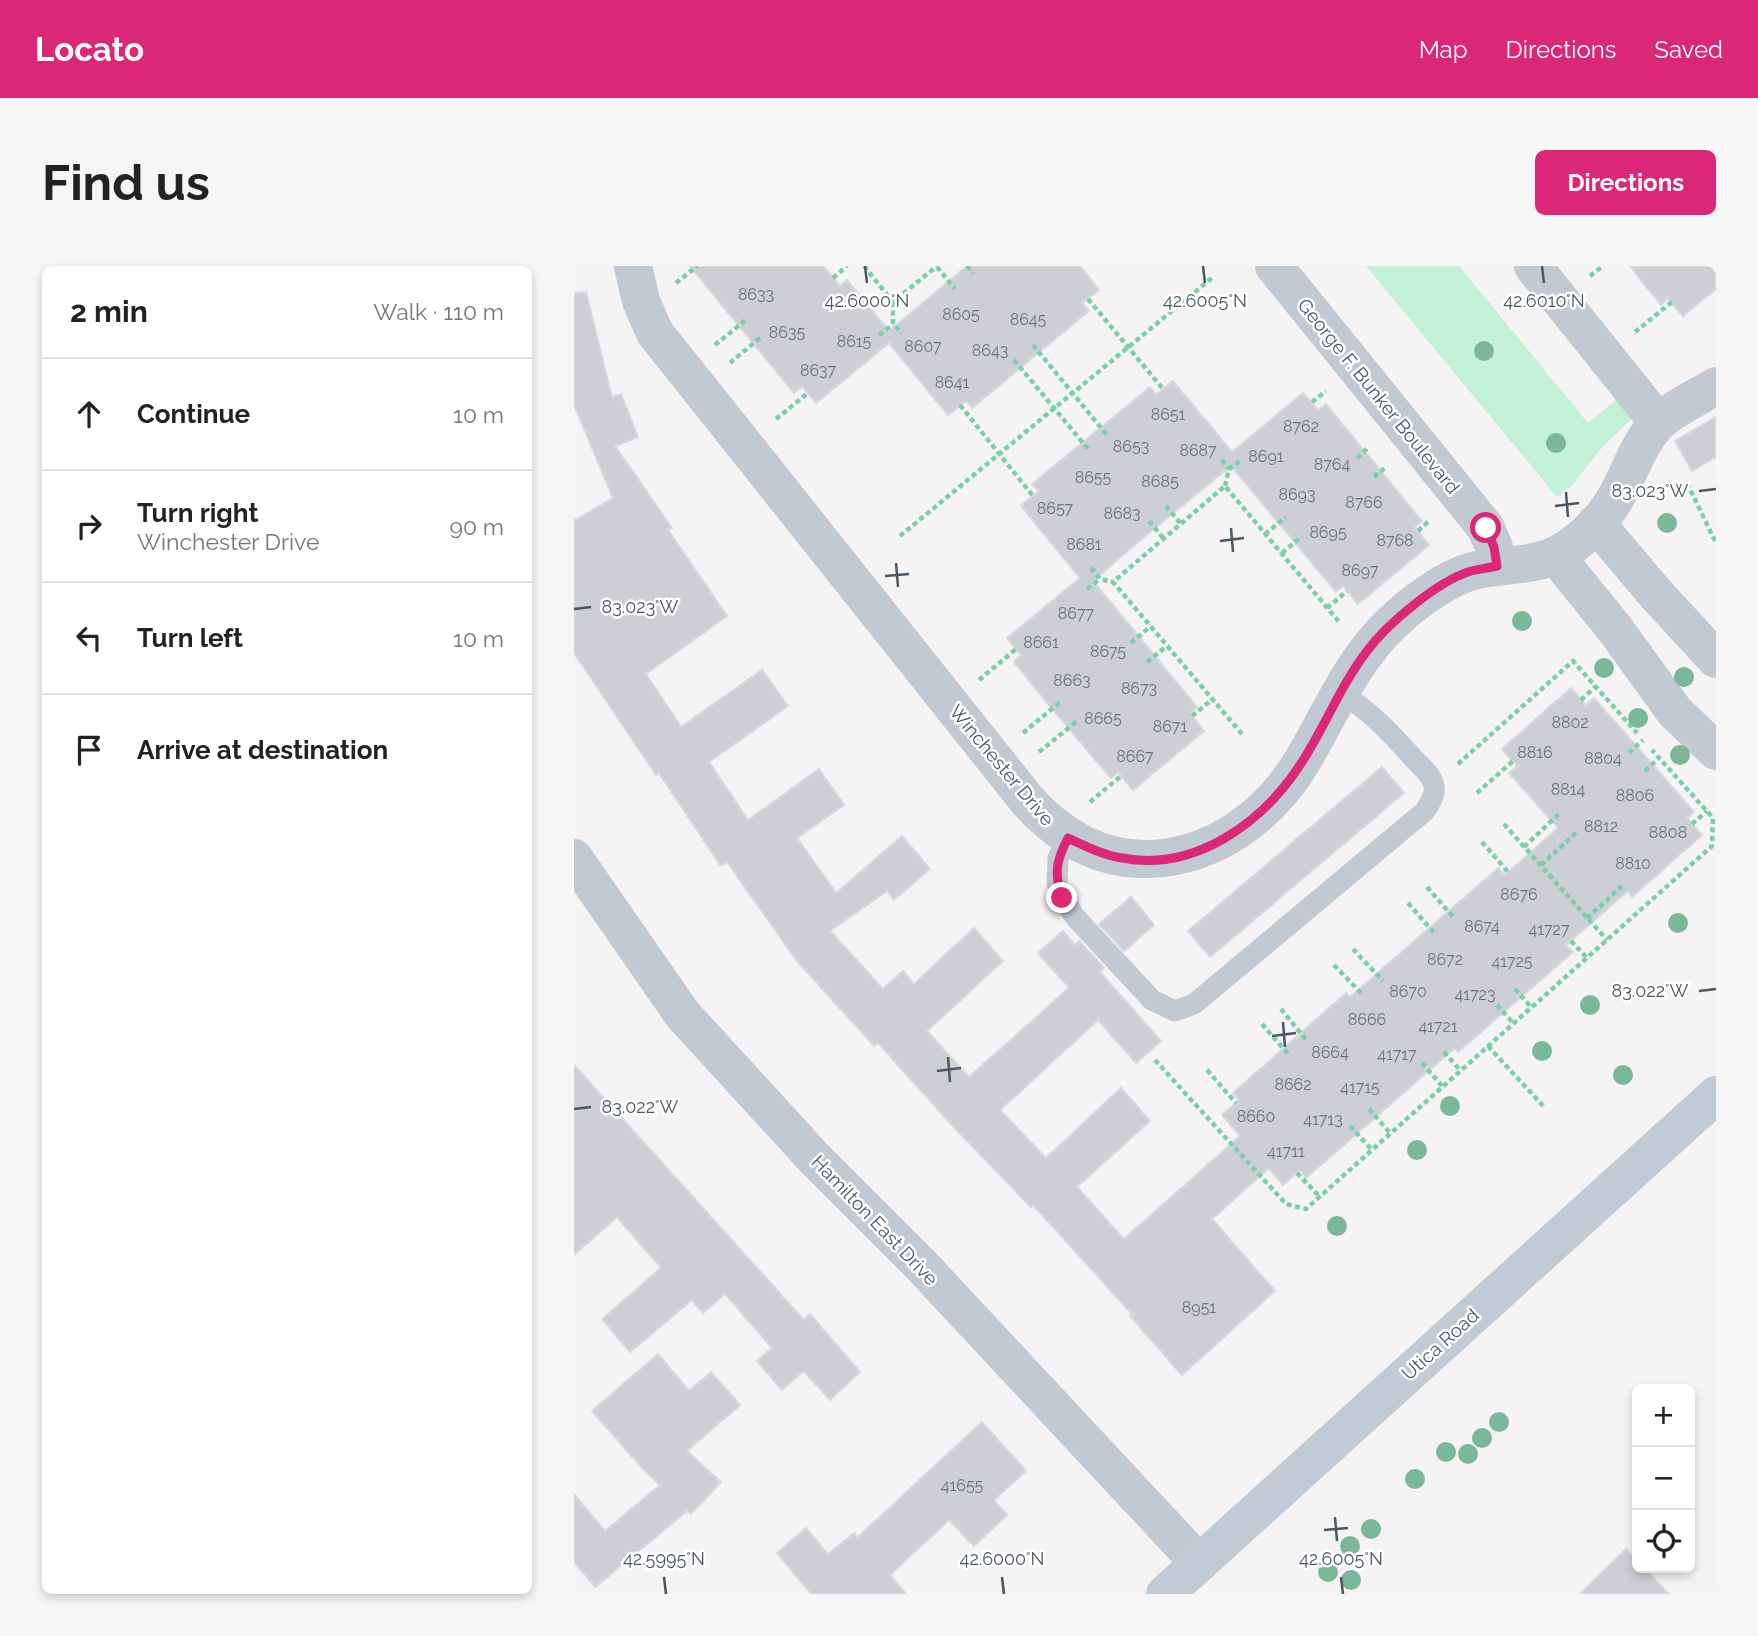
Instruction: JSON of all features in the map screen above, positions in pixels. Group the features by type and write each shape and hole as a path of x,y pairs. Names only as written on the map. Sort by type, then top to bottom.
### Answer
{"street":[{"name":"Winchester Drive","path":"633,266 641,301 655,333 1027,800 1046,822 1068,838 1093,850 1123,859 1172,858 1211,846 1237,831 1272,802 1300,765 1340,692 1367,650 1394,622 1445,582 1471,571 1497,566 1577,538"},
{"name":"George F. Bunker Boulevard","path":"1274,266 1486,528 1494,547 1497,566"},
{"path":"1533,266 1658,422"},
{"path":"1577,538 1616,498 1645,440 1658,422 1716,386"},
{"path":"1577,538 1655,593 1716,659"},
{"path":"1577,538 1615,629 1675,712 1716,751"},
{"name":"Hamilton East Drive","path":"574,858 683,1015 814,1158 921,1265 1199,1563"},
{"name":"Utica Road","path":"1165,1594 1716,1095"}],"lane":[{"path":"1068,838 1058,858 1058,883 1062,898 1075,917 1152,1000 1175,1011 1194,1004 1425,811 1433,795 1434,786 1428,774 1383,724 1340,692"}],"path":[{"path":"833,278 847,266"},
{"path":"864,266 893,302 893,324 902,333"},
{"path":"893,302 937,266 955,289"},
{"path":"967,266 973,274"},
{"path":"1588,278 1603,266"},
{"path":"900,536 1213,277"},
{"path":"1088,299 1163,389"},
{"path":"1633,333 1672,302"},
{"path":"710,349 747,319"},
{"path":"879,335 893,324"},
{"path":"725,367 761,337"},
{"path":"1033,345 1107,435"},
{"path":"1014,360 1089,450"},
{"path":"771,423 808,393"},
{"path":"960,405 1033,496"},
{"path":"1222,460 1229,470"},
{"path":"1113,582 1225,486 1229,470 1240,461"},
{"path":"1687,483 1716,543"},
{"path":"1225,486 1347,632"},
{"path":"1166,506 1181,524"},
{"path":"1265,534 1286,517"},
{"path":"1149,521 1164,539"},
{"path":"1282,554 1302,536"},
{"path":"1091,568 1100,579 1113,582 1242,734"},
{"path":"1087,589 1100,579"},
{"path":"1327,608 1347,591"},
{"path":"1131,643 1151,626"},
{"path":"1147,662 1167,646"},
{"path":"972,685 1016,649"},
{"path":"1155,1060 1286,1204 1306,1209 1712,846 1713,818 1573,661 1454,767"},
{"path":"1581,699 1595,687"},
{"path":"1192,716 1213,699"},
{"path":"1015,741 1060,702"},
{"path":"1030,761 1076,722"},
{"path":"1629,752 1643,740"},
{"path":"1645,771 1659,758"},
{"path":"1477,793 1513,761"},
{"path":"1087,805 1121,776"},
{"path":"1692,824 1707,811"},
{"path":"1524,847 1559,814"},
{"path":"1504,824 1607,940"},
{"path":"1540,865 1576,833"},
{"path":"1482,842 1508,872"},
{"path":"1587,918 1622,886"},
{"path":"1427,887 1455,919"},
{"path":"1408,903 1436,935"},
{"path":"1571,941 1587,958"},
{"path":"1353,949 1383,981"},
{"path":"1334,965 1361,993"},
{"path":"1515,989 1532,1008"},
{"path":"1497,1005 1514,1024"},
{"path":"1281,1009 1307,1041"},
{"path":"1262,1024 1290,1056"},
{"path":"1488,1046 1545,1108"},
{"path":"1444,1052 1461,1071"},
{"path":"1422,1063 1443,1087"},
{"path":"1207,1070 1236,1103"},
{"path":"1369,1110 1391,1134"},
{"path":"1350,1126 1372,1150"},
{"path":"1297,1173 1320,1197"}],"green space":[{"path":"1366,266 1459,266 1588,423 1620,397 1635,416 1605,444 1572,485 1557,497"}],"building":[{"path":"690,266 823,266 840,286 847,280 889,331 967,266 1080,266 1099,290 1082,303 1089,311 972,408 966,401 948,415 889,343 816,403 802,386 794,393"},
{"path":"1630,266 1716,266 1716,289 1683,316 1668,298 1661,305"},
{"path":"586,292 612,397 621,394 638,437 615,446 672,528 668,530 727,616 646,674 681,727 762,670 788,706 709,762 748,820 819,769 844,805 797,838 836,893 902,836 930,869 894,900 887,891 830,931 883,989 903,971 914,984 974,928 1003,961 927,1031 969,1077 1069,988 1038,953 1063,931 1075,945 1079,941 1104,968 1100,972 1161,1041 1136,1063 1098,1020 1000,1110 1046,1158 1121,1088 1150,1121 1077,1187 1124,1239 1240,1136 1222,1115 1239,1100 1233,1093 1346,993 1350,997 1498,868 1505,875 1558,828 1509,773 1517,766 1502,749 1571,688 1586,705 1594,698 1694,812 1687,818 1702,835 1632,897 1628,891 1566,945 1573,952 1458,1052 1455,1048 1306,1178 1300,1170 1283,1185 1269,1168 1212,1219 1275,1291 1182,1375 1130,1316 1132,1314 1033,1205 1031,1207 960,1134 878,1043 874,1046 797,961 727,862 721,866 574,653 574,521 613,498 574,405 574,293"},
{"path":"1173,381 1232,452 1303,393 1318,410 1326,404 1422,521 1415,527 1429,545 1358,604 1343,586 1336,592 1231,466 1144,537 1093,581 1197,707 1190,713 1204,731 1133,790 1118,772 1111,778 1047,703 1014,662 1021,655 1007,638 1080,578 1021,506 1039,491 1032,484 1150,387 1156,395"},
{"path":"1716,417 1716,457 1692,471 1675,441"},
{"path":"1382,767 1404,793 1210,957 1188,931"},
{"path":"1131,897 1154,925 1124,951 1099,924"},
{"path":"574,1065 804,1320 810,1314 860,1372 830,1400 804,1371 782,1390 757,1361 772,1348 725,1294 703,1313 692,1300 630,1352 602,1319 661,1268 617,1217 574,1255"},
{"path":"658,1354 689,1391 711,1372 740,1405 687,1451 721,1482 691,1514 687,1511 595,1587 574,1562 574,1494 605,1531 660,1485 592,1411"},
{"path":"982,1422 1026,1471 994,1500 1007,1515 974,1546 949,1520 890,1575 906,1594 811,1594 777,1553 806,1528 828,1554 854,1533 858,1537"},
{"path":"1626,1549 1632,1555 1632,1573 1649,1573 1669,1594 1580,1594"}],"route":[{"path":"1062,898 1058,883 1058,858 1068,838 1093,850 1123,859 1172,858 1211,846 1237,831 1272,802 1300,765 1340,692 1367,650 1394,622 1445,582 1471,571 1497,566 1494,547 1486,528"}]}
